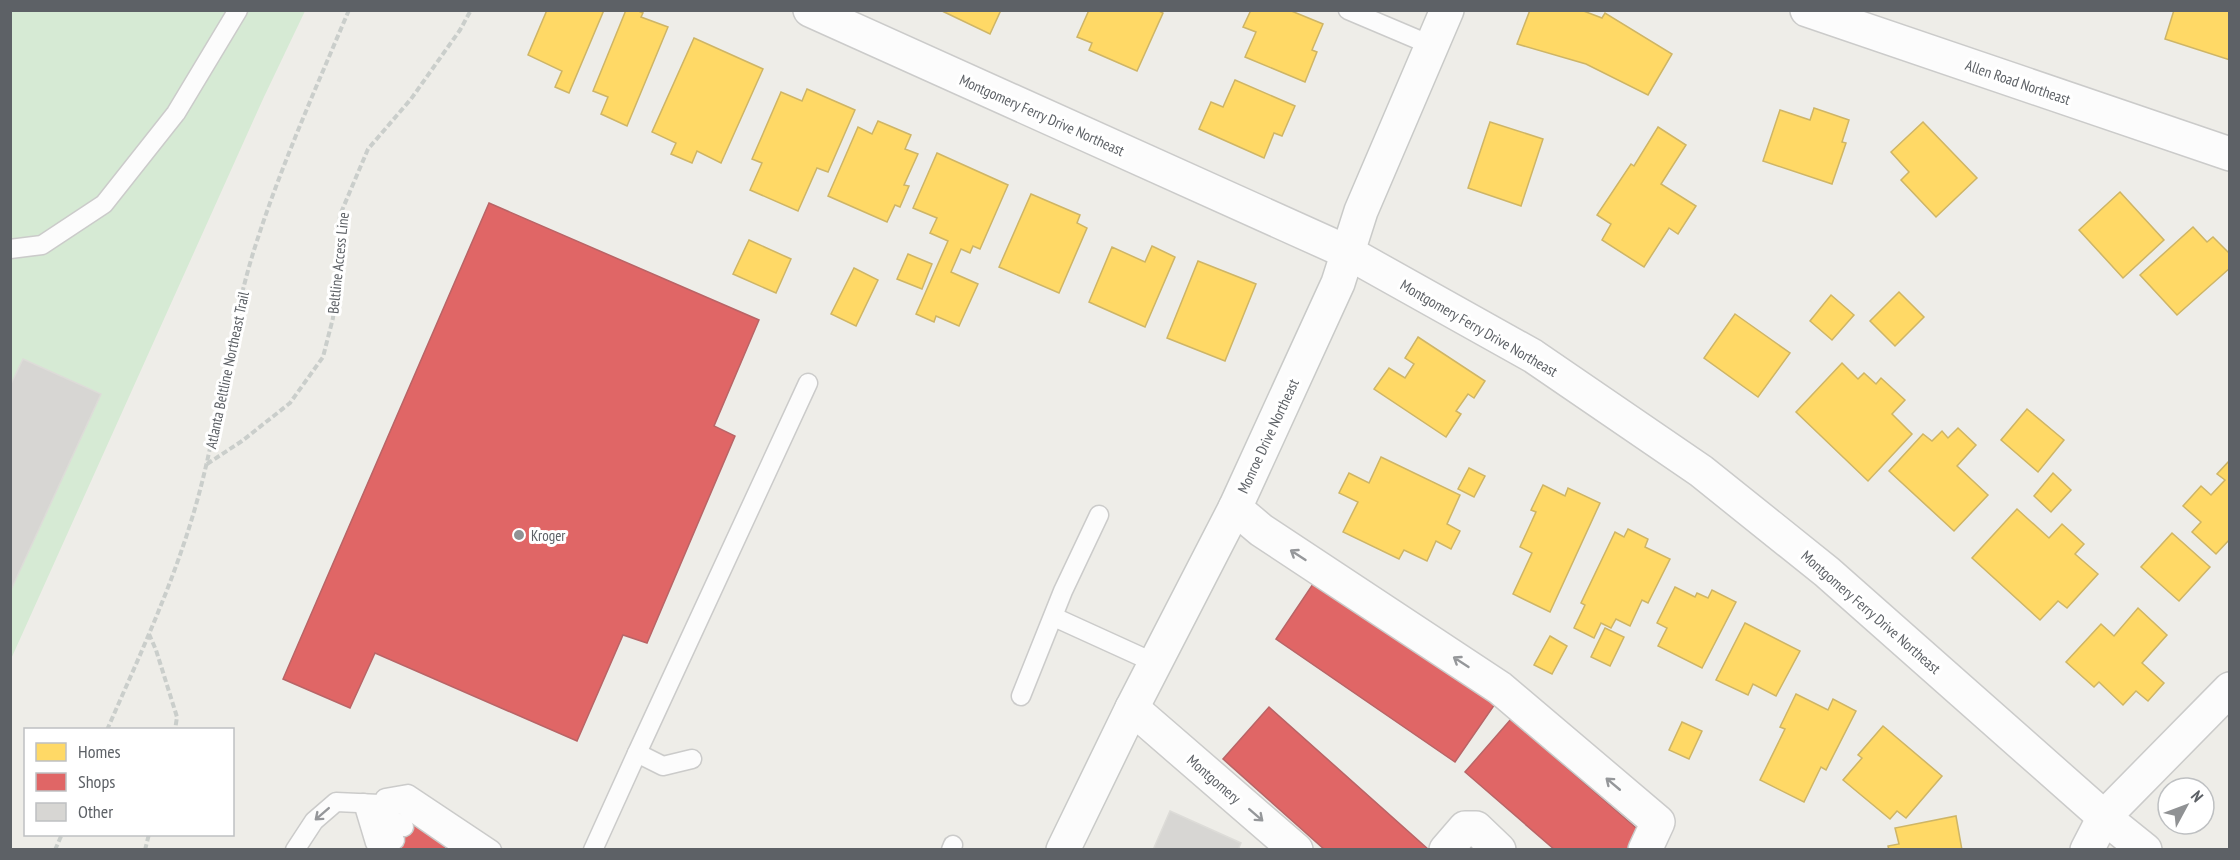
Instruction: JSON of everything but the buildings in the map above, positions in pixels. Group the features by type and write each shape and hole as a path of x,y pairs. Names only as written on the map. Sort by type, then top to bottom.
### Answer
{"street":[{"name":"Monroe Drive Northeast","path":"1063,849 1132,708 1235,508 1338,283 1361,211 1447,10"},
{"name":"Allen Road Northeast","path":"1807,10 2229,154"},
{"name":"Montgomery Ferry Drive Northeast","path":"825,13 1347,252 1533,356 1701,471 1827,572 2104,818 2145,849"},
{"path":"1235,508 1261,530 1500,688 1651,836"},
{"path":"2087,849 2104,818 2229,689"},
{"name":"Montgomery","path":"1132,708 1296,849"},
{"path":"1446,849 1465,828 1476,828 1499,849"}],"lane":[{"path":"10,249 42,245 104,204 176,113 238,10"},
{"path":"1348,10 1433,46"},
{"path":"593,849 808,383"},
{"path":"1020,696 1063,591 1099,515"},
{"path":"1054,617 1155,663"},
{"path":"637,753 663,766 692,759"},
{"path":"363,802 408,794 492,849"},
{"path":"295,849 314,821 336,802 402,806 467,849"},
{"path":"363,802 384,832 394,839"}],"path":[{"name":"Atlanta Beltline Northeast Trail","path":"107,728 177,565 194,514 253,253 279,177 349,10"},
{"name":"Beltline Access Line","path":"206,464 242,441 290,403 323,357 333,318 340,214 368,149 411,99 460,30 471,10"},
{"path":"149,634 177,717 175,728"}],"green space":[{"path":"11,11 305,11 263,99 11,659"}],"place":[{"name":"Kroger","path":"519,535"}]}
